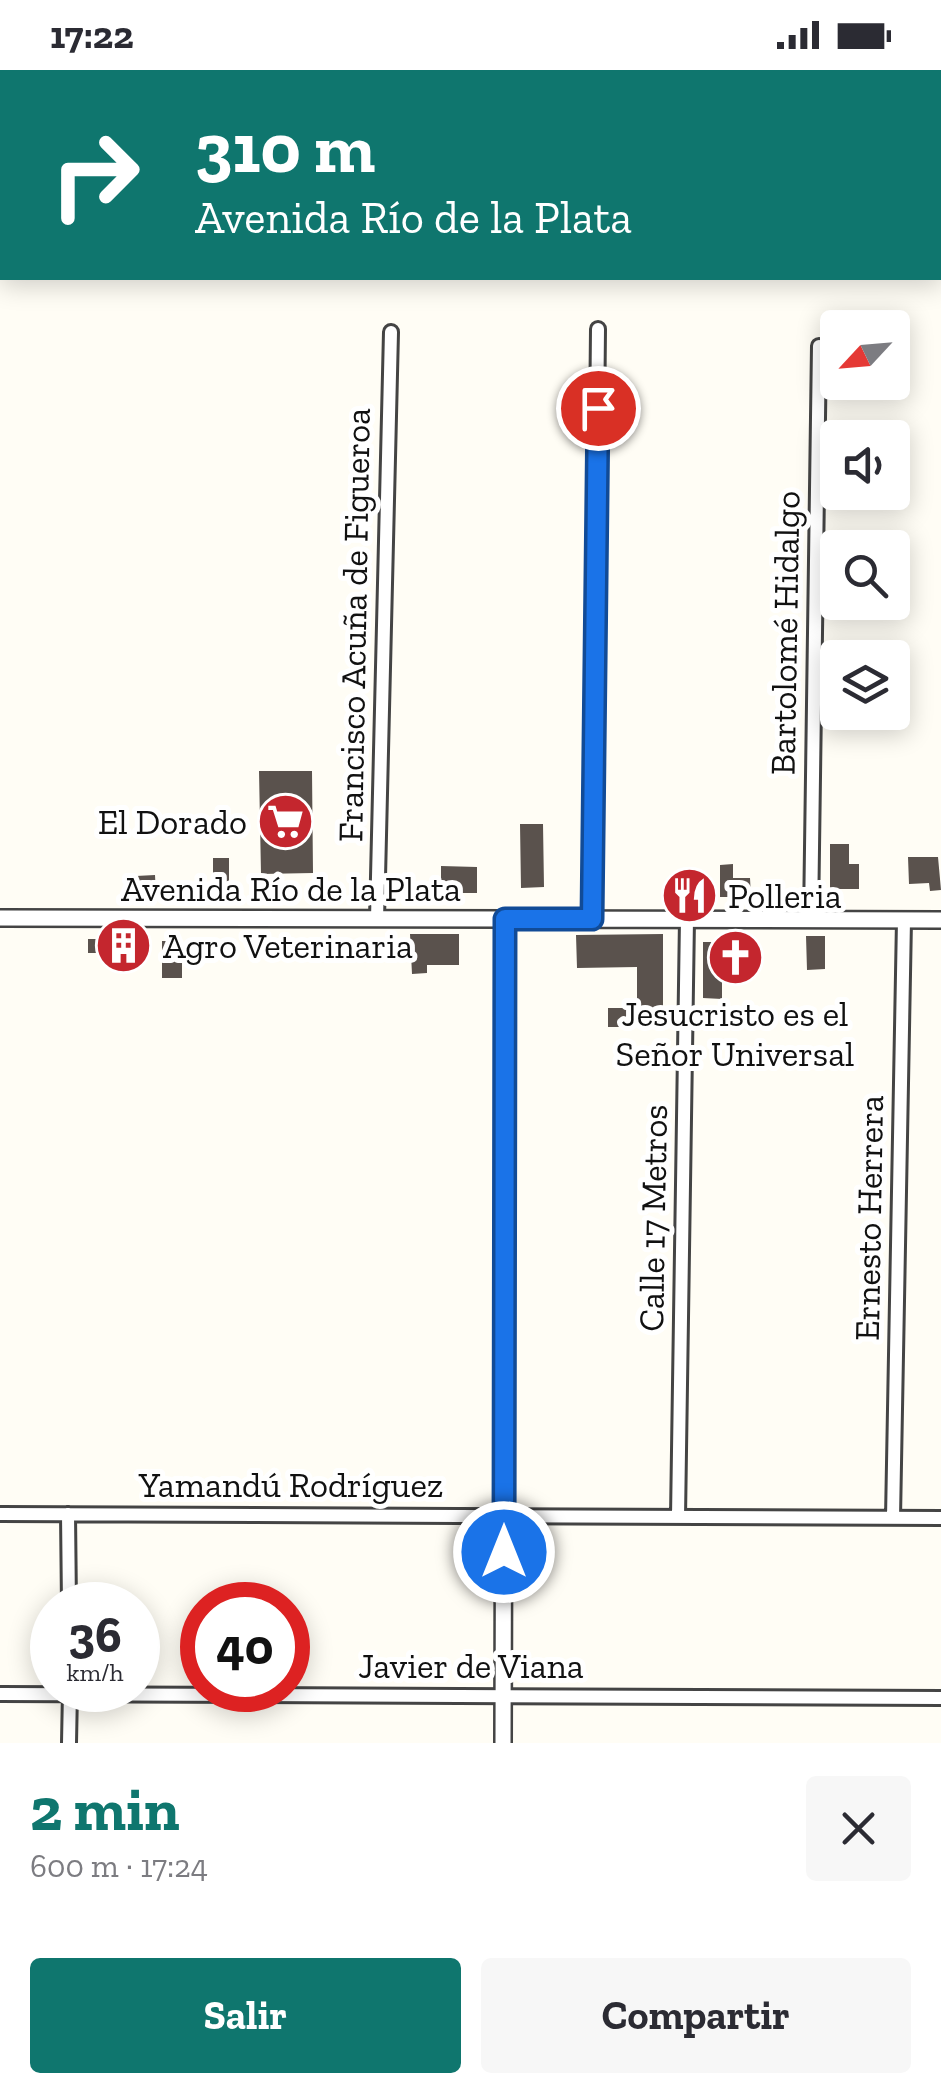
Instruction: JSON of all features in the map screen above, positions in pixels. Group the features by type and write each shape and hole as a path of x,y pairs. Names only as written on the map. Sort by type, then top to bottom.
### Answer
{"street":[{"path":"592,919 598,330"},
{"name":"Francisco Acuña de Figueroa","path":"378,919 391,332"},
{"name":"Bartolomé Hidalgo","path":"811,920 818,346"},
{"name":"Avenida Río de la Plata","path":"0,918 941,920"},
{"path":"503,1743 505,919"},
{"name":"Calle 17 Metros","path":"678,1517 688,919"},
{"name":"Ernesto Herrera","path":"893,1518 904,920"},
{"name":"Yamandú Rodríguez","path":"0,1514 941,1518"},
{"path":"68,1514 69,1582"},
{"name":"Javier de Viana","path":"0,1694 30,1693"},
{"name":"Javier de Viana","path":"160,1693 941,1698"},
{"path":"70,1712 70,1743"}],"building":[{"name":"El Dorado","path":"259,771 312,771 313,873 261,874"},
{"path":"520,824 543,824 544,887 521,888"},
{"path":"830,844 849,844 849,864 859,864 859,889 830,889"},
{"path":"908,857 938,857 941,890 930,891 929,883 909,884"},
{"path":"213,858 229,858 229,888 213,888"},
{"path":"733,864 733,878 750,878 751,897 720,897 720,865"},
{"path":"441,866 477,867 477,893 441,893"},
{"path":"155,875 156,895 137,895 136,876"},
{"path":"410,934 459,934 459,965 427,965 427,973 412,974"},
{"path":"663,934 663,1027 608,1027 608,1008 637,1008 637,967 577,968 576,935"},
{"path":"806,936 825,936 825,969 807,970"},
{"path":"88,939 130,939 131,953 88,953"},
{"path":"747,940 747,970 722,970 722,999 703,998 703,942 723,942 723,946"},
{"path":"162,941 182,941 182,978 162,978"}],"place":[{"name":"El Dorado","path":"286,822"},
{"name":"Polleria","path":"689,896"},
{"name":"Agro Veterinaria","path":"124,946"},
{"name":"Jesucristo es el Señor Universal","path":"735,958"}],"route":[{"path":"504,1552 505,919 592,919 598,408"}]}
